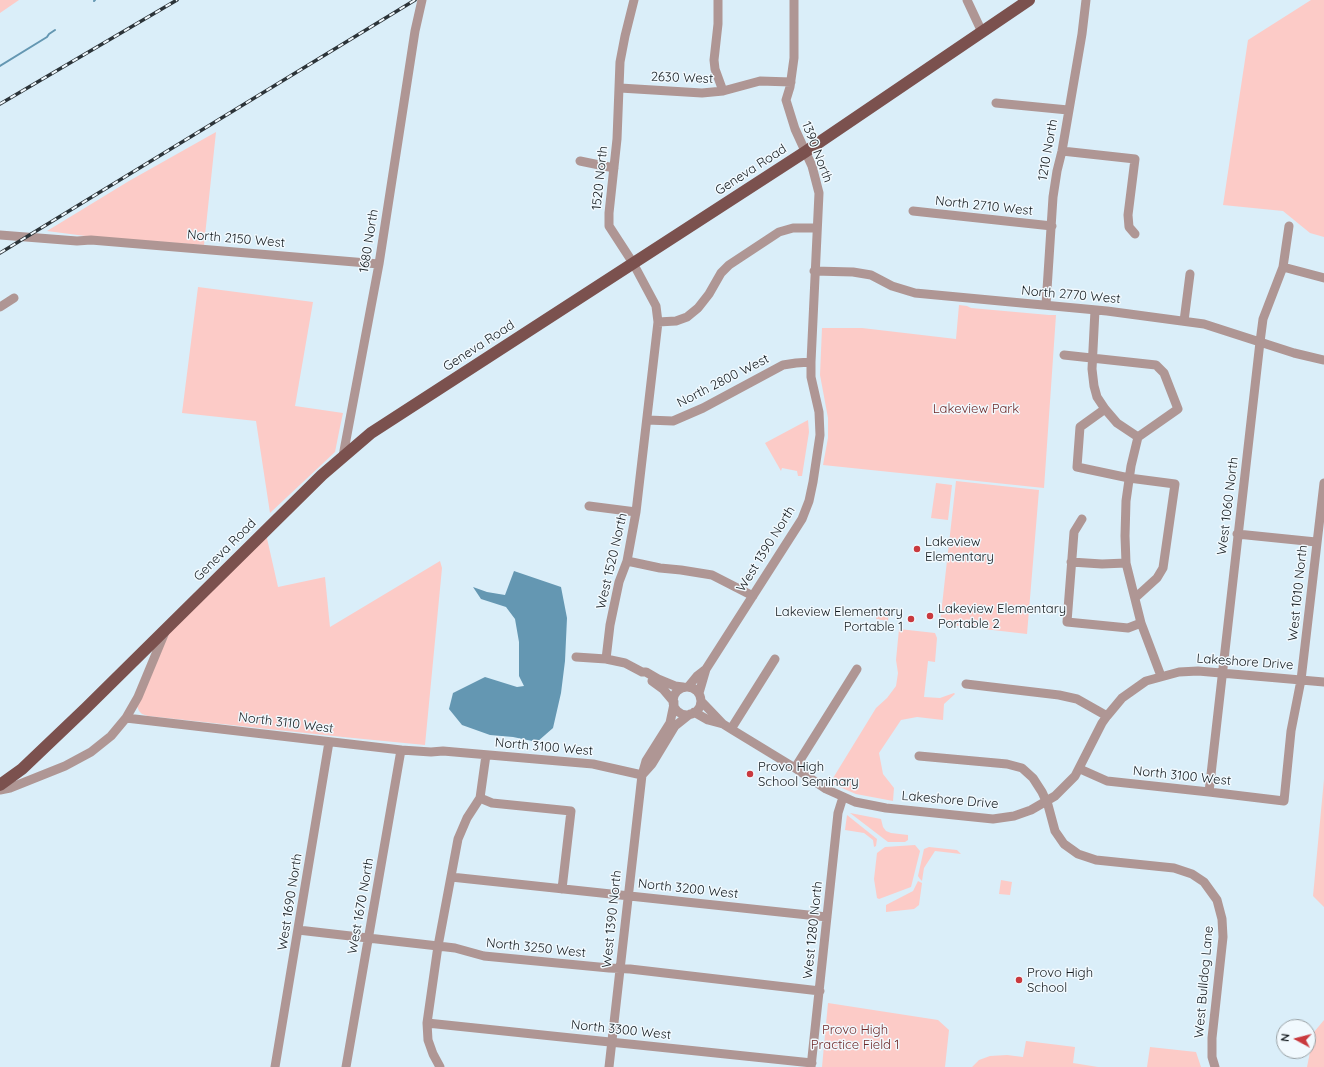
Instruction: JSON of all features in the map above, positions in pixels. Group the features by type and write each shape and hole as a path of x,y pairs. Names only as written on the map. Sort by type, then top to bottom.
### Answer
{"main road":[{"name":"Geneva Road","path":"0,785 22,769 322,475 371,433 805,152 1029,0"}],"street":[{"name":"1680 North","path":"415,31 414,20 418,0"},
{"name":"1680 North","path":"343,456 379,264 415,31 422,0"},
{"name":"1520 North","path":"634,0 620,62 620,88 609,213 610,226 633,263 656,306 658,322 647,420"},
{"path":"718,0 718,24 714,60 723,91"},
{"name":"1390 North","path":"794,0 794,58 791,82 786,100 794,129 812,166 819,193 814,271 811,362"},
{"path":"967,0 982,32"},
{"name":"1210 North","path":"1046,305 1054,190 1082,34 1086,0"},
{"name":"2630 West","path":"620,88 702,93 723,91 760,81 772,80 791,82"},
{"path":"996,103 1068,110"},
{"path":"1062,151 1135,159 1128,215 1128,227 1135,234"},
{"path":"580,161 614,168"},
{"name":"North 2710 West","path":"913,211 1052,226"},
{"name":"West 1060 North","path":"1210,792 1237,534 1260,342 1264,319 1283,268 1289,226"},
{"path":"658,322 676,321 687,317 698,308 709,294 721,273 729,265 779,232 793,228 817,228"},
{"name":"North 2150 West","path":"0,230 74,236 91,240"},
{"name":"North 2150 West","path":"0,235 68,241 91,240 379,264"},
{"path":"1283,268 1324,278"},
{"name":"North 2770 West","path":"814,271 853,272 871,275 892,286 915,293 1095,310 1204,324 1294,353 1324,360"},
{"path":"1184,321 1190,274"},
{"path":"0,307 14,298"},
{"path":"1095,310 1092,357 1094,386 1097,397 1117,423 1138,437"},
{"path":"1064,355 1156,365 1164,373 1178,408 1138,437 1126,501 1126,563 1141,623 1161,676"},
{"name":"North 2800 West","path":"647,420 673,421 703,408 783,365 811,362"},
{"name":"West 1390 North","path":"685,687 706,669 802,518 809,501 814,478 820,425 820,412 811,376 811,362"},
{"path":"1105,409 1080,427 1077,467 1130,478 1175,484 1163,568 1157,578 1135,598"},
{"name":"West 1520 North","path":"606,659 613,611 619,582 627,561 636,512 647,420"},
{"name":"West 1010 North","path":"1284,801 1291,731 1301,680 1324,483"},
{"path":"589,506 636,512"},
{"path":"1082,519 1074,532 1067,622 1128,628 1141,623"},
{"path":"1237,534 1316,542"},
{"path":"627,561 660,568 712,575 753,596"},
{"path":"1071,562 1102,564 1126,563"},
{"path":"0,790 10,788 76,761 103,743 126,718 138,697 167,627"},
{"path":"576,656 606,659 625,663 675,686 696,690 700,697 700,706 675,726 652,764 642,775"},
{"path":"731,729 776,659"},
{"name":"West 1390 North","path":"700,697 706,669"},
{"path":"795,768 857,669"},
{"name":"Lakeshore Drive","path":"692,713 708,720 723,724 795,768 826,789 855,802 871,806 993,819 1014,816 1031,810 1055,796 1080,769 1102,723 1107,716 1122,698 1146,681 1185,671 1198,671 1324,682"},
{"path":"642,672 644,676 663,689 678,710 682,713 692,713"},
{"path":"966,684 1059,695 1077,699 1107,716"},
{"path":"674,703 676,693 685,687"},
{"name":"Lakeshore Drive","path":"700,697 723,724"},
{"name":"West 1390 North","path":"608,1067 642,775 646,761 670,723 674,703"},
{"name":"North 3110 West","path":"126,718 401,750 431,752 443,751"},
{"name":"West 1690 North","path":"275,1067 330,742"},
{"name":"West 1670 North","path":"346,1067 401,750"},
{"name":"North 3100 West","path":"443,751 593,764 642,775"},
{"path":"440,1067 428,1040 427,1023 438,946 458,839 467,818 480,798 486,755"},
{"path":"919,756 1007,764 1022,768 1033,778 1046,801"},
{"name":"North 3100 West","path":"1080,769 1107,781 1284,801"},
{"name":"West 1280 North","path":"812,1065 838,813 843,797"},
{"path":"480,798 492,803 571,811 562,889"},
{"name":"West Bulldog Lane","path":"1046,801 1055,831 1064,844 1078,854 1096,860 1180,870 1192,874 1204,882 1217,900 1222,919 1223,937 1212,1038 1212,1057 1215,1067"},
{"name":"North 3200 West","path":"451,877 827,917"},
{"name":"North 3250 West","path":"298,930 455,948 484,956 820,990"},
{"name":"North 3300 West","path":"427,1023 812,1065"}],"green space":[{"path":"0,0 19,0 0,13"},
{"path":"1311,0 1324,0 1324,237 1310,233 1283,211 1223,205 1248,40"},
{"path":"216,132 204,245 93,237 47,231 129,181"},
{"path":"198,287 313,302 295,406 343,413 335,452 270,513 256,421 182,413"},
{"name":"Lakeview Park","path":"959,305 971,308 1056,315 1044,488 823,465 828,438 828,418 820,375 822,328 862,328 956,339"},
{"path":"808,420 809,432 802,476 798,476 797,471 782,468 781,471 765,443"},
{"path":"956,481 1039,490 1027,634 940,623"},
{"path":"936,483 952,485 948,520 931,518"},
{"path":"266,534 278,587 325,577 330,627 440,561 442,568 425,745 148,716 139,711 137,706 170,630"},
{"path":"877,609 889,611 888,621 876,619"},
{"path":"899,629 935,633 937,638 935,662 928,661 924,697 940,698 954,693 955,694 944,704 943,720 917,717 901,720 879,753 883,774 894,788 893,801 856,794 830,783 876,708 887,698 896,686 898,673 896,660"},
{"path":"1324,779 1324,907 1313,896"},
{"path":"850,813 881,819 883,827 886,831 908,835 908,840 905,842 888,842"},
{"path":"847,815 877,839 876,846 874,847 873,840 864,833 845,830"},
{"path":"915,845 920,851 911,887 879,899 877,898 874,879 877,853 885,847"},
{"path":"929,847 957,850 961,854 935,851 924,868 922,881 918,876 924,849"},
{"path":"1001,880 1012,882 1010,895 999,894"},
{"path":"918,881 922,883 919,905 914,909 886,912 886,905 913,891"},
{"name":"Provo High Practice Field 1","path":"828,1003 938,1020 949,1030 945,1067 822,1067"},
{"path":"1324,1020 1324,1067 1307,1067 1309,1059 1316,1059 1316,1030"},
{"path":"1026,1041 1075,1047 1073,1063 1098,1067 972,1067 979,1060 990,1056 1007,1055 1023,1057"},
{"path":"1150,1047 1196,1052 1201,1067 1147,1067"}],"water":[{"path":"514,571 561,587 567,618 565,661 561,693 553,728 537,742 513,737 490,735 462,725 449,709 453,693 485,677 517,687 524,686 519,676 519,642 515,619 506,607 481,599 473,587 487,592 505,595"}],"waterway":[{"path":"0,66 47,37 55,30"}],"railway":[{"path":"0,104 177,0"},
{"path":"0,253 415,0"}],"place":[{"name":"Lakeview Elementary","path":"917,549"},
{"name":"Lakeview Elementary Portable 2","path":"930,616"},
{"name":"Lakeview Elementary Portable 1","path":"911,619"},
{"name":"Provo High School Seminary","path":"750,774"},
{"name":"Provo High School","path":"1019,980"}]}
